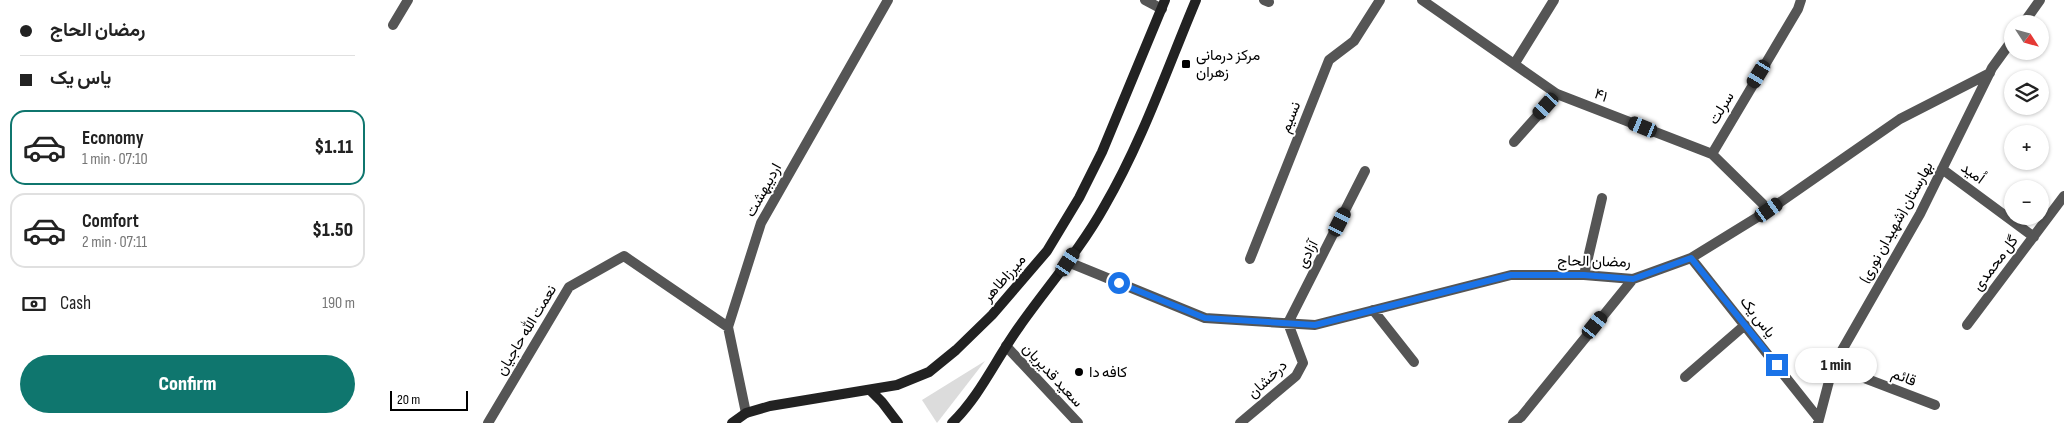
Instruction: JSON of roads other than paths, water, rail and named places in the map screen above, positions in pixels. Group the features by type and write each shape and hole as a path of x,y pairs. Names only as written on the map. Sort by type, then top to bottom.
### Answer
{"main road":[{"path":"951,423 964,411 1006,346 1068,262 1104,208 1128,161 1196,0"},
{"name":"میرزاطاهر","path":"732,423 746,413 770,406 897,385 929,372 956,350 991,315 1047,251 1079,198 1102,152 1163,4"},
{"path":"869,390 883,402 898,423"}],"street":[{"path":"393,25 407,0"},
{"name":"اردیبهشت","path":"746,413 728,327 761,223 888,0"},
{"path":"1145,0 1163,4"},
{"name":"نسیم","path":"1251,259 1329,60 1354,41 1380,0"},
{"name":"۴۱","path":"1422,0 1557,94 1712,154 1769,210"},
{"path":"1515,63 1554,0"},
{"name":"سرلت","path":"1712,154 1798,9 1801,0"},
{"path":"2029,15 2040,0"},
{"name":"بهارستان (شهیدان نوری)","path":"1819,421 1833,366 1920,214 1990,73 2004,52"},
{"name":"رمضان الحاج","path":"1068,262 1205,318 1315,325 1511,275 1584,275 1633,279 1691,258 1769,210 1900,119 1990,73"},
{"path":"1514,142 1557,94"},
{"name":"اُمید","path":"1942,169 2034,237"},
{"name":"آزادی","path":"1288,323 1365,171"},
{"name":"گل محمدی","path":"1967,325 2064,196"},
{"path":"1584,275 1602,198"},
{"name":"نعمت الله حاجیان","path":"488,423 569,287 624,256 728,327"},
{"name":"یاس یک","path":"1691,258 1819,421"},
{"path":"1513,423 1521,416 1633,279"},
{"path":"1373,310 1414,362"},
{"name":"درخشان","path":"1240,423 1296,376 1303,363 1288,323"},
{"path":"1685,377 1745,325"},
{"name":"سعید قدیریان","path":"1006,346 1078,423"},
{"name":"قائم","path":"1833,366 1935,405"}],"place":[{"name":"مرکز درمانی زهران","path":"1186,64"},
{"name":"کافه دا","path":"1079,372"}]}
